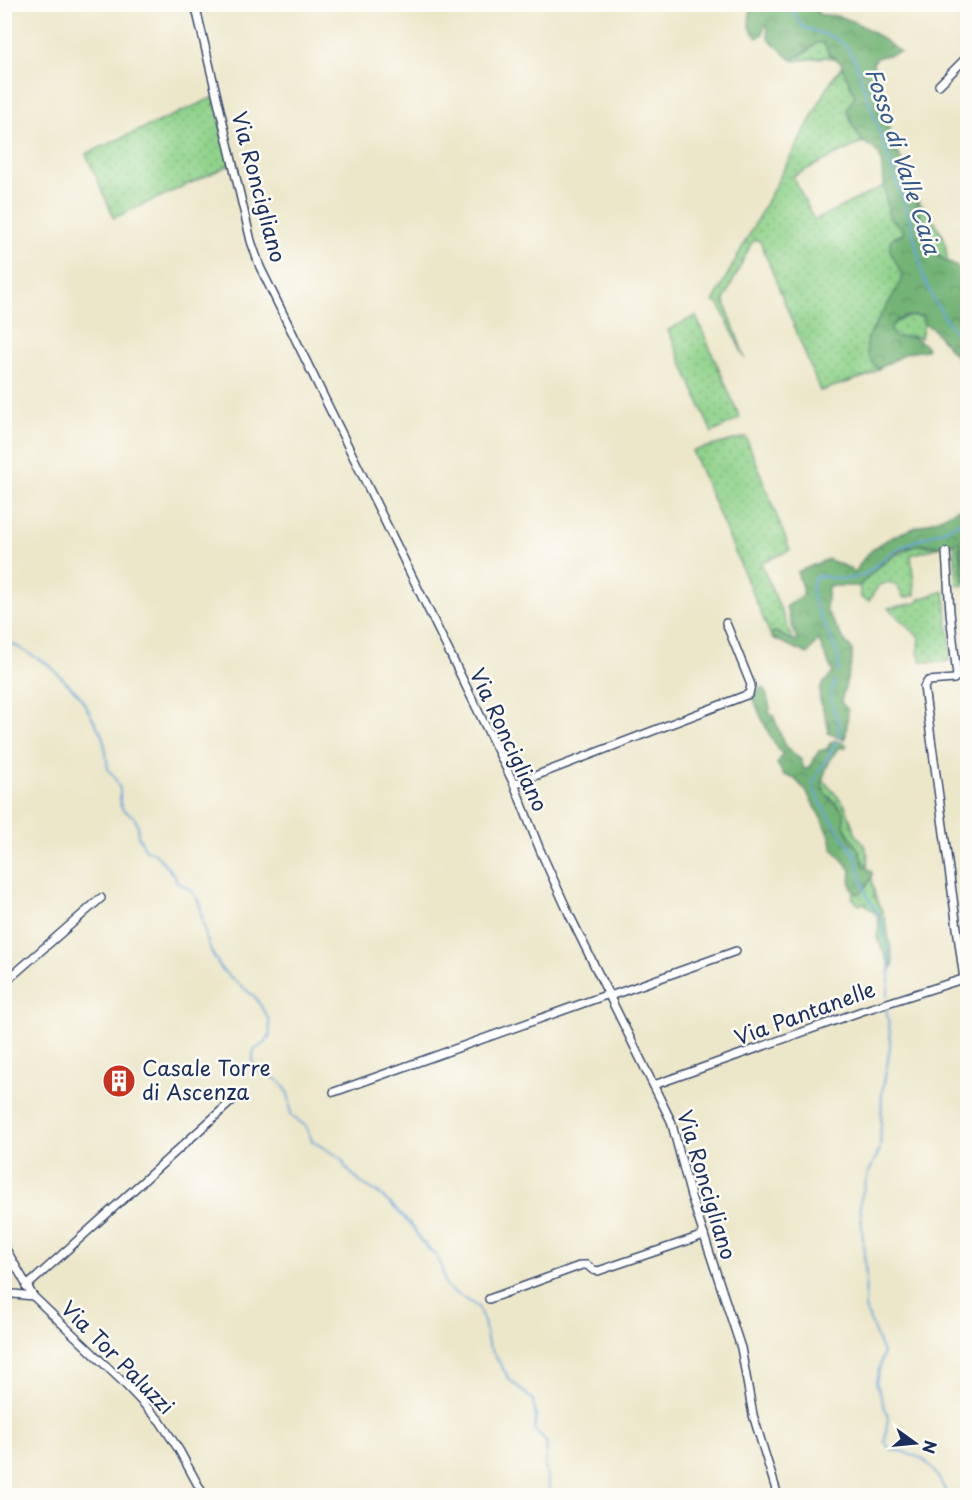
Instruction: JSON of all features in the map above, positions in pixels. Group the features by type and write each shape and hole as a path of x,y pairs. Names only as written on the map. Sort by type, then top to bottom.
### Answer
{"street":[{"name":"Via Roncigliano","path":"195,4 257,260 514,783 540,850 672,1126 741,1348 753,1415 778,1496"},
{"path":"939,85 968,56"},
{"path":"946,552 957,676 954,679 928,681 924,687 966,978"},
{"path":"514,783 749,694 751,689 749,681 726,623"},
{"path":"4,983 101,898"},
{"path":"334,1092 736,951"},
{"name":"Via Pantanelle","path":"654,1085 871,1008 966,978"},
{"path":"26,1287 233,1100"},
{"path":"489,1299 582,1265 600,1271 704,1235"},
{"name":"Via Tor Paluzzi","path":"4,1246 33,1296 152,1412 179,1450 204,1496"},
{"path":"4,1293 33,1296"}],"green space":[{"path":"752,5 815,5 818,14 846,18 900,52 876,58 873,64 891,135 912,185 921,221 939,257 959,268 967,276 967,369 932,328 924,324 922,317 917,316 900,319 890,329 895,337 915,338 926,346 927,350 906,353 878,369 869,358 866,346 868,337 900,284 902,275 890,250 890,242 892,238 903,234 904,230 889,217 880,155 863,142 852,124 847,110 855,96 841,63 829,54 824,43 817,43 792,59 788,57 768,38 767,25 764,26 763,34 757,38 751,30 749,22"},
{"path":"817,43 824,43 829,54 835,59 826,57 794,61 788,57 792,59 808,51"},
{"path":"842,66 855,96 849,108 850,120 863,142 793,176 814,220 884,186 889,217 904,230 903,234 893,238 902,275 900,284 868,337 868,354 878,369 870,375 820,391 760,241 755,240 751,244 724,300 745,359 719,304 713,302 830,83"},
{"path":"214,97 230,165 114,218 86,154"},
{"path":"916,198 942,234 947,262 931,242"},
{"path":"696,316 740,418 712,433 668,330"},
{"path":"915,316 923,317 921,338 895,337 890,329 895,323"},
{"path":"746,437 790,550 761,563 794,641 776,632 770,634 692,451"},
{"path":"967,502 968,576 964,581 962,580 960,541 943,546 923,544 908,547 885,561 859,586 828,586 826,610 852,650 852,661 841,702 848,710 844,740 828,733 820,690 833,673 818,639 808,654 772,638 770,634 776,632 793,641 797,640 786,607 804,594 797,572 828,559 855,573 865,557 888,539 942,517"},
{"path":"960,541 959,552 964,581 966,579 966,583 962,586 957,584 954,544"},
{"path":"918,545 940,547 911,555 915,595 904,598 897,586 888,582 878,586 869,601 861,598 859,586 893,557"},
{"path":"944,591 952,658 945,662 922,662 918,653 920,638 888,608 917,603 920,599"},
{"path":"761,687 765,689 770,708 769,714 773,715 785,746 801,760 804,769 808,769 819,751 827,749 835,740 847,745 845,748 839,748 832,757 824,775 823,787 828,797 844,812 844,826 859,851 864,865 872,872 872,878 861,893 857,894 851,886 851,870 833,849 829,833 806,791 795,779 784,775 777,764 783,754 770,736 753,696"},
{"path":"823,780 845,805 855,833 864,845 868,856 867,868 844,826 840,807 824,792 821,783"},
{"path":"872,878 875,896 883,913 877,915 864,903 859,905 852,897 854,892 857,894"},
{"path":"884,916 893,959 893,966 890,970 877,938 878,917"}],"waterway":[{"name":"Fosso di Valle Caia","path":"792,4 796,17 803,27 835,38 847,47 855,61 911,223 923,276 936,304 968,347"},
{"path":"838,672 839,661 813,596 812,585 817,576 845,579 860,576 870,571 892,552 950,528 968,517"},
{"path":"4,639 49,665 80,696 102,735 108,769 120,789 120,804 123,810 134,817 138,826 138,836 146,850 155,853 174,875 177,882 191,890 199,902 206,937 212,953 222,970 256,998 269,1020 270,1035 265,1043 254,1050 253,1059 256,1069 276,1079 284,1086 289,1098 291,1116 306,1126 312,1141 341,1158 346,1168 361,1183 377,1192 414,1228 420,1240 441,1264 445,1283 449,1289 478,1307 484,1322 488,1344 510,1380 533,1400 536,1419 534,1430 543,1437 547,1444 545,1467 549,1487 554,1496"},
{"path":"835,681 831,698 839,724 839,737"},
{"path":"837,741 813,782 814,790 855,855 866,895 879,914"},
{"path":"880,916 891,966 887,997"},
{"path":"886,1007 890,1048 882,1094 880,1149 868,1174 860,1202 866,1277 865,1308 883,1353 876,1382 888,1417 885,1442 890,1449 921,1458 927,1463 948,1496"}],"place":[{"name":"Casale Torre di Ascenza","path":"119,1081"}]}
